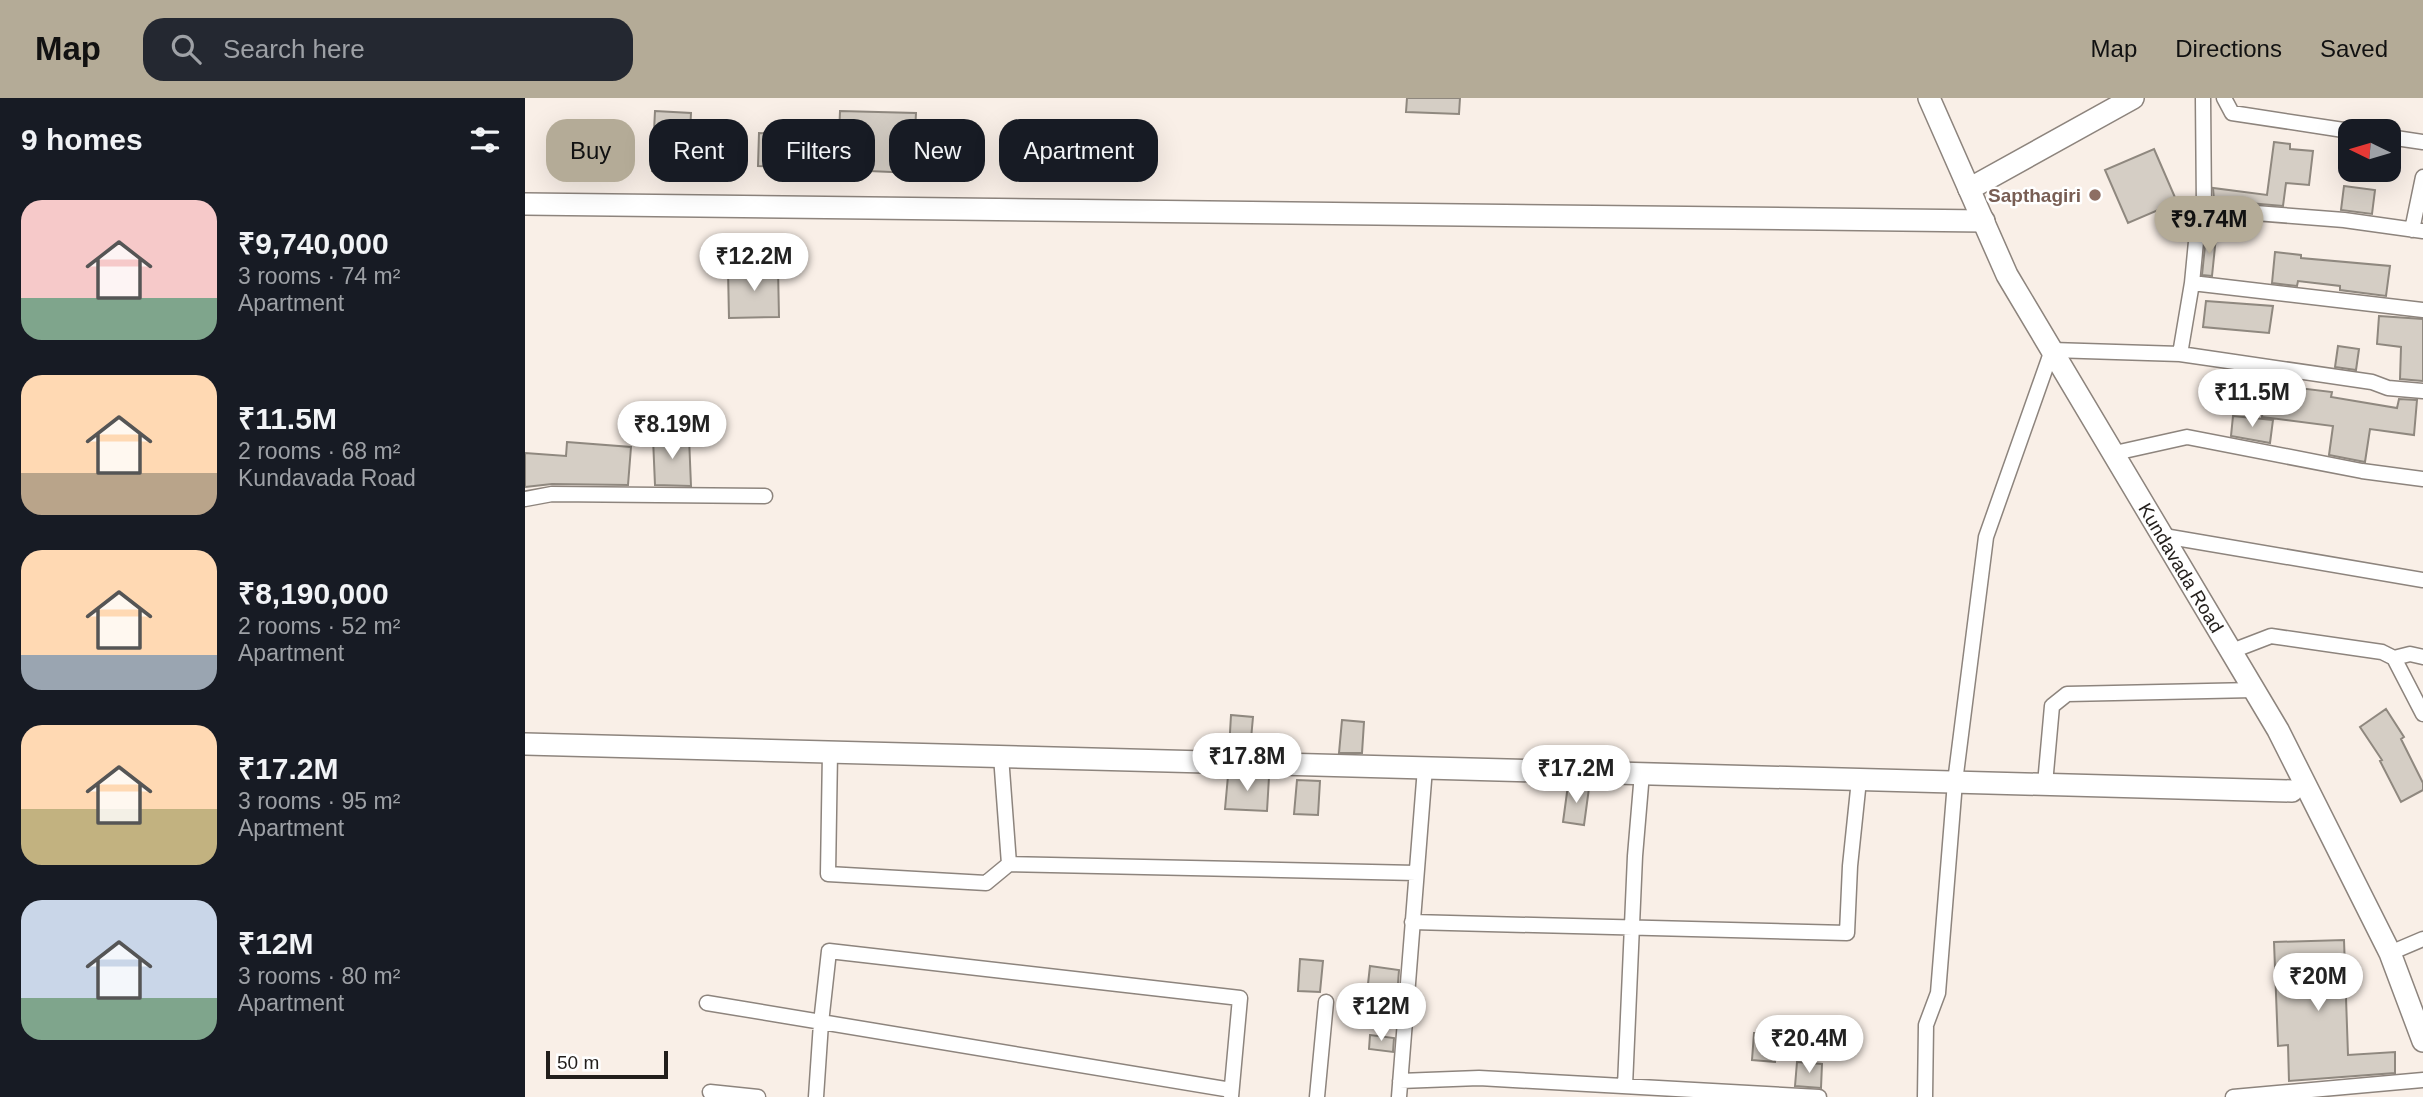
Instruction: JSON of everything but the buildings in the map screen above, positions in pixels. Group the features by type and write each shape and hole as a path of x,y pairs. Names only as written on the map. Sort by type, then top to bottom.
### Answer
{"street":[{"name":"Kundavada Road","path":"1929,98 2007,275 2278,730 2389,953 2420,1028"},
{"path":"1969,189 2110,104 2133,98"},
{"path":"2180,354 2199,221 2204,209 2203,98"},
{"path":"2224,98 2232,113 2338,129"},
{"path":"2401,139 2423,142"},
{"path":"2204,209 2344,220 2418,230 2423,177"},
{"path":"525,204 1984,221"},
{"path":"2192,283 2423,310"},
{"path":"1925,1097 1926,1025 1937,993 1955,782 1986,537 2052,350 2180,354 2372,382 2388,388 2423,391"},
{"path":"2115,453 2187,437 2362,471 2423,479"},
{"path":"525,499 552,495 765,496"},
{"path":"2164,536 2423,580"},
{"path":"2232,651 2271,636 2382,652 2394,658 2423,714"},
{"path":"2394,658 2410,654 2423,657"},
{"path":"2045,785 2052,706 2067,694 2254,690"},
{"path":"525,744 2291,791"},
{"path":"830,752 828,874 986,883 1009,864 1416,873"},
{"path":"1002,757 1009,864"},
{"path":"1399,1097 1425,768"},
{"path":"1625,1086 1635,856 1642,772"},
{"path":"1412,922 1847,933 1850,866 1859,780"},
{"path":"2389,953 2423,939"},
{"path":"707,1003 821,1023 1231,1093 1240,998 829,951 821,1023 816,1097"},
{"path":"1317,1097 1326,1002"},
{"path":"1400,1082 1479,1078 1819,1097"},
{"path":"2232,1097 2423,1080"},
{"path":"710,1092 758,1097"}],"place":[{"name":"Sapthagiri","path":"2095,195"}]}
